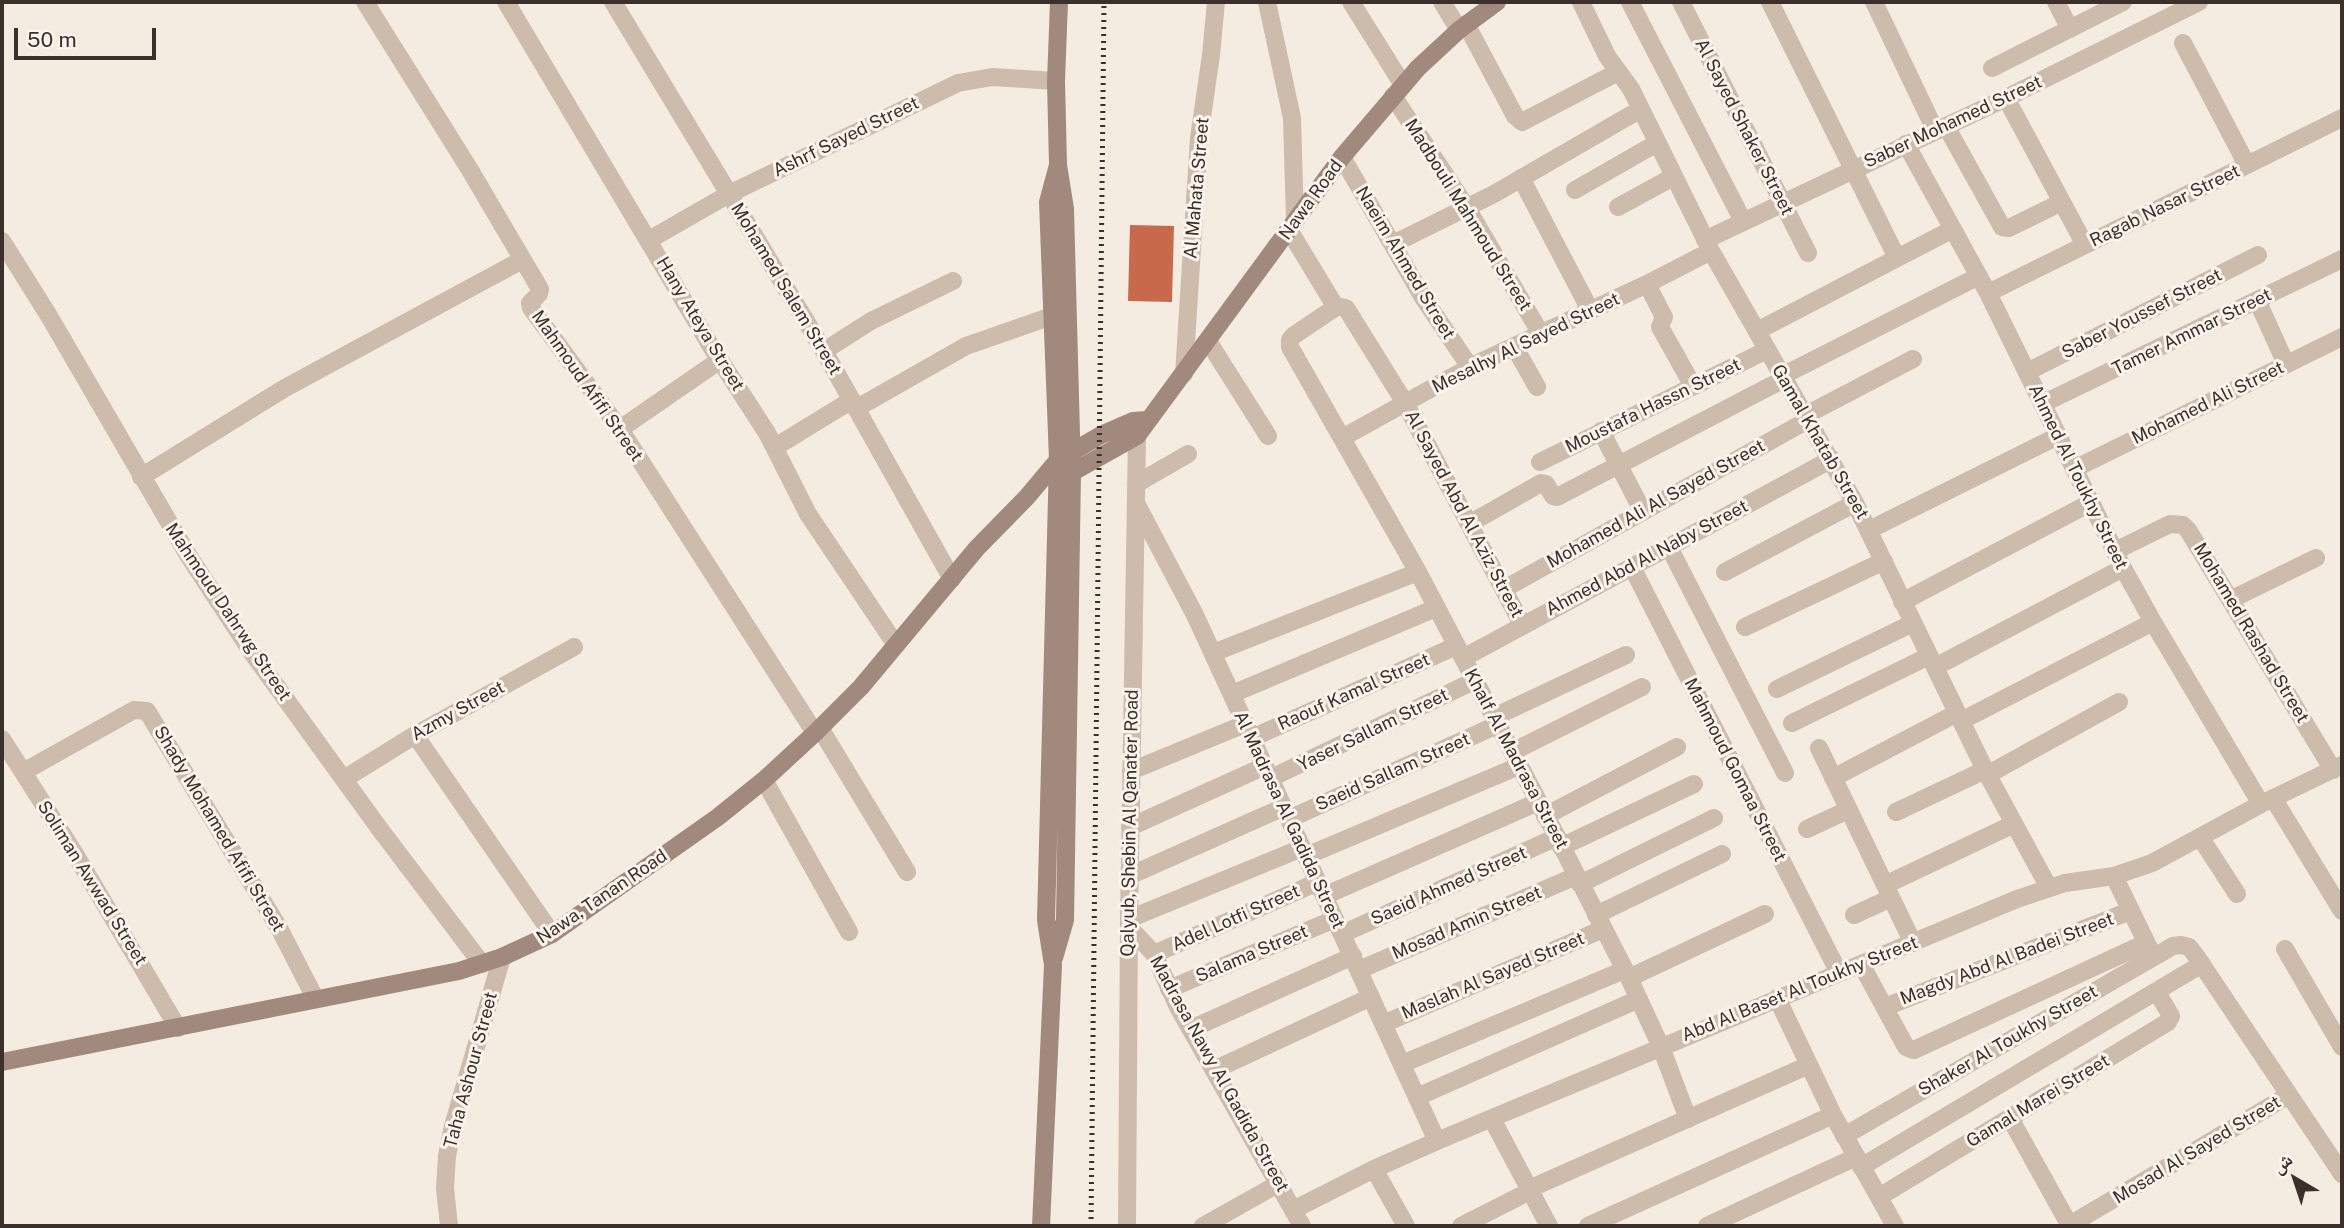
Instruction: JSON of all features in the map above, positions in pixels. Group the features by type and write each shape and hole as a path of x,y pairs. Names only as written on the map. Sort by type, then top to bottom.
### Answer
{"main road":[{"path":"1040,1225 1053,965 1065,920 1065,209 1058,165 1056,81 1059,2"},
{"name":"Nawa Road","path":"1065,476 1139,426 1184,374 1342,157 1398,91 1463,27 1497,2"},
{"path":"1058,165 1048,202 1052,316 1065,455"},
{"name":"Nawa Road","path":"1065,455 1139,426"},
{"name":"Nawa, Tanan Road","path":"2,1062 315,998 409,982 482,964 552,934 718,817 764,780 861,687 977,548 1065,455"},
{"name":"Nawa, Tanan Road","path":"1027,497 1065,476"}],"street":[{"name":"Mahmoud Afifi Street","path":"365,2 470,170 540,290 530,303 531,308 620,429 907,872"},
{"name":"Hany Ateya Street","path":"506,2 775,447 813,522 896,645"},
{"name":"Al Mahata Street","path":"1184,374 1199,138 1216,2"},
{"path":"1267,2 1294,132 1292,225 1336,307"},
{"name":"Madbouli Mahmoud Street","path":"1351,2 1398,91 1541,334"},
{"path":"1442,2 1463,27 1515,116 1522,122 1618,72"},
{"name":"Gamal Khatab Street","path":"1581,2 1606,56 1631,89 1641,108 1708,246 1832,458 1870,530 1902,602 1986,772 2049,888"},
{"path":"1630,2 1743,221"},
{"name":"Al Sayed Shaker Street","path":"1681,2 1808,253"},
{"path":"1770,2 1897,258"},
{"path":"1874,2 1941,128 2001,227 2009,228 2062,202"},
{"path":"2056,2 2070,29"},
{"path":"1992,68 2123,2"},
{"name":"Saber Mohamed Street","path":"1708,246 1743,221 2006,98 2199,2"},
{"name":"Mohamed Salem Street","path":"621,4 729,194 855,404 952,579"},
{"path":"2183,43 2247,165"},
{"name":"Ashrf Sayed Street","path":"649,240 729,194 958,83 992,77 1056,81"},
{"path":"2006,98 2085,245"},
{"path":"1392,244 1467,208 1641,108"},
{"name":"Ragab Nasar Street","path":"1988,293 2342,118"},
{"path":"1575,190 1657,144"},
{"name":"Ahmed Al Toukhy Street","path":"1906,144 1988,293 2090,503 2153,622 2267,801 2342,911"},
{"name":"Naeim Ahmed Street","path":"1342,157 1424,299 1470,367"},
{"path":"1618,207 1674,177"},
{"path":"1521,178 1590,310"},
{"path":"1757,331 1953,229"},
{"name":"Mahmoud Dahrwg Street","path":"2,241 49,316 188,555 253,654 482,964"},
{"name":"Mesalhy Al Sayed Street","path":"1342,438 1470,367 1647,284 1708,246"},
{"name":"Saber Youssef Street","path":"2026,372 2258,255"},
{"name":"Tamer Ammar Street","path":"2042,404 2342,259"},
{"path":"141,477 285,388 522,260"},
{"path":"1469,524 1541,483 1546,484 1553,496 1558,498 1979,276"},
{"path":"824,351 871,321 953,281"},
{"path":"1647,284 1664,317 1660,327 1693,386"},
{"path":"2257,300 2286,364"},
{"name":"Khalf Al Madrasa Street","path":"1336,307 1293,336 1290,347 1418,572 1559,842 1639,999 1661,1047 1688,1119"},
{"name":"Al Sayed Abd Al Aziz Street","path":"1336,307 1346,308 1405,403 1523,626"},
{"path":"775,447 966,346 1052,316"},
{"name":"Mohamed Ali Street","path":"2074,469 2342,337"},
{"path":"1208,341 1268,436"},
{"path":"1514,346 1537,387"},
{"name":"Moustafa Hassn Street","path":"1540,461 1767,349"},
{"name":"Mohamed Ali Al Sayed Street","path":"1504,589 1913,359"},
{"path":"620,429 720,360"},
{"name":"Qalyub, Shebin Al Qanater Road","path":"1127,1226 1129,876 1135,493 1139,426"},
{"path":"1601,431 1643,512"},
{"path":"1870,530 2058,436"},
{"path":"1135,493 1188,454"},
{"name":"Ahmed Abd Al Naby Street","path":"1460,652 1523,626 1832,458"},
{"name":"Al Madrasa Al Gadida Street","path":"1135,493 1213,653 1437,1141"},
{"path":"1725,572 1855,503"},
{"path":"1902,602 2090,503"},
{"name":"Mohamed Rashad Street","path":"2115,551 2171,524 2183,525 2338,768"},
{"path":"1669,547 1785,773"},
{"path":"2232,599 2316,558"},
{"path":"1745,627 1884,561"},
{"name":"Mahmoud Gomaa Street","path":"1632,567 1839,973"},
{"path":"1792,723 1932,662 2123,568"},
{"path":"1213,653 1418,572"},
{"path":"1232,694 1436,608"},
{"path":"1833,778 2153,622"},
{"path":"1777,689 1913,623"},
{"name":"Azmy Street","path":"344,779 415,734 574,647"},
{"name":"Raouf Kamal Street","path":"1131,771 1249,731 1460,652"},
{"name":"Saeid Sallam Street","path":"1129,876 1286,813 1495,721 1626,655"},
{"name":"Yaser Sallam Street","path":"1130,827 1268,772 1475,681"},
{"path":"1129,923 1304,852 1515,759 1642,687"},
{"path":"1896,812 1986,772 2119,702"},
{"name":"Shady Mohamed Afifi Street","path":"23,772 134,710 147,711 279,928 315,998"},
{"path":"415,734 552,934"},
{"name":"Soliman Awwad Street","path":"2,739 75,854 178,1028"},
{"name":"Adel Lotfi Street","path":"1154,954 1321,889 1541,809 1677,747"},
{"path":"1818,748 1913,943"},
{"name":"Abd Al Baset Al Toukhy Street","path":"1298,1218 1374,1170 1437,1141 1777,998 2049,888 2114,876 2152,863 2267,801 2338,768"},
{"path":"764,780 849,932"},
{"name":"Saeid Ahmed Street","path":"1338,927 1559,842 1694,784"},
{"path":"1807,829 1848,810"},
{"name":"Mosad Amin Street","path":"1191,1029 1356,963 1578,880 1714,818"},
{"path":"1854,915 1888,892 2014,824"},
{"path":"2200,837 2237,894"},
{"name":"Maslah Al Sayed Street","path":"1383,1024 1599,922 1723,854"},
{"path":"1861,964 1906,1047 1914,1050 2150,950 2114,876"},
{"name":"Magdy Abd Al Badei Street","path":"1885,1007 2130,911"},
{"path":"1402,1064 1627,974 1765,914"},
{"name":"Madrasa Nawy Al Gadida Street","path":"1129,923 1154,954 1169,989 1298,1218"},
{"name":"Salama Street","path":"1169,989 1338,927"},
{"name":"Shaker Al Toukhy Street","path":"1844,1136 2150,950 2181,945 2189,947 2202,964"},
{"path":"2285,949 2342,1046"},
{"name":"Taha Ashour Street","path":"449,1226 445,1188 447,1156 453,1126 502,957"},
{"path":"1707,1226 1859,1162 2158,992 2202,964 2342,1174"},
{"name":"Gamal Marei Street","path":"1879,1197 2168,1023 2171,1016 2158,992"},
{"path":"1214,1070 1371,997"},
{"path":"1777,998 1833,1115 1895,1226"},
{"path":"1417,1097 1639,999"},
{"path":"1461,1226 1529,1190 1809,1065"},
{"name":"Mosad Al Sayed Street","path":"2069,1226 2289,1095"},
{"path":"1588,1226 1833,1115"},
{"path":"2010,1118 2069,1226"},
{"path":"1492,1119 1549,1226"},
{"path":"1374,1170 1406,1226"},
{"path":"1205,1226 1278,1184"}],"building":[{"path":"1130,225 1174,226 1172,302 1128,301"}],"railway":[{"path":"1091,1226 1104,2"}]}
